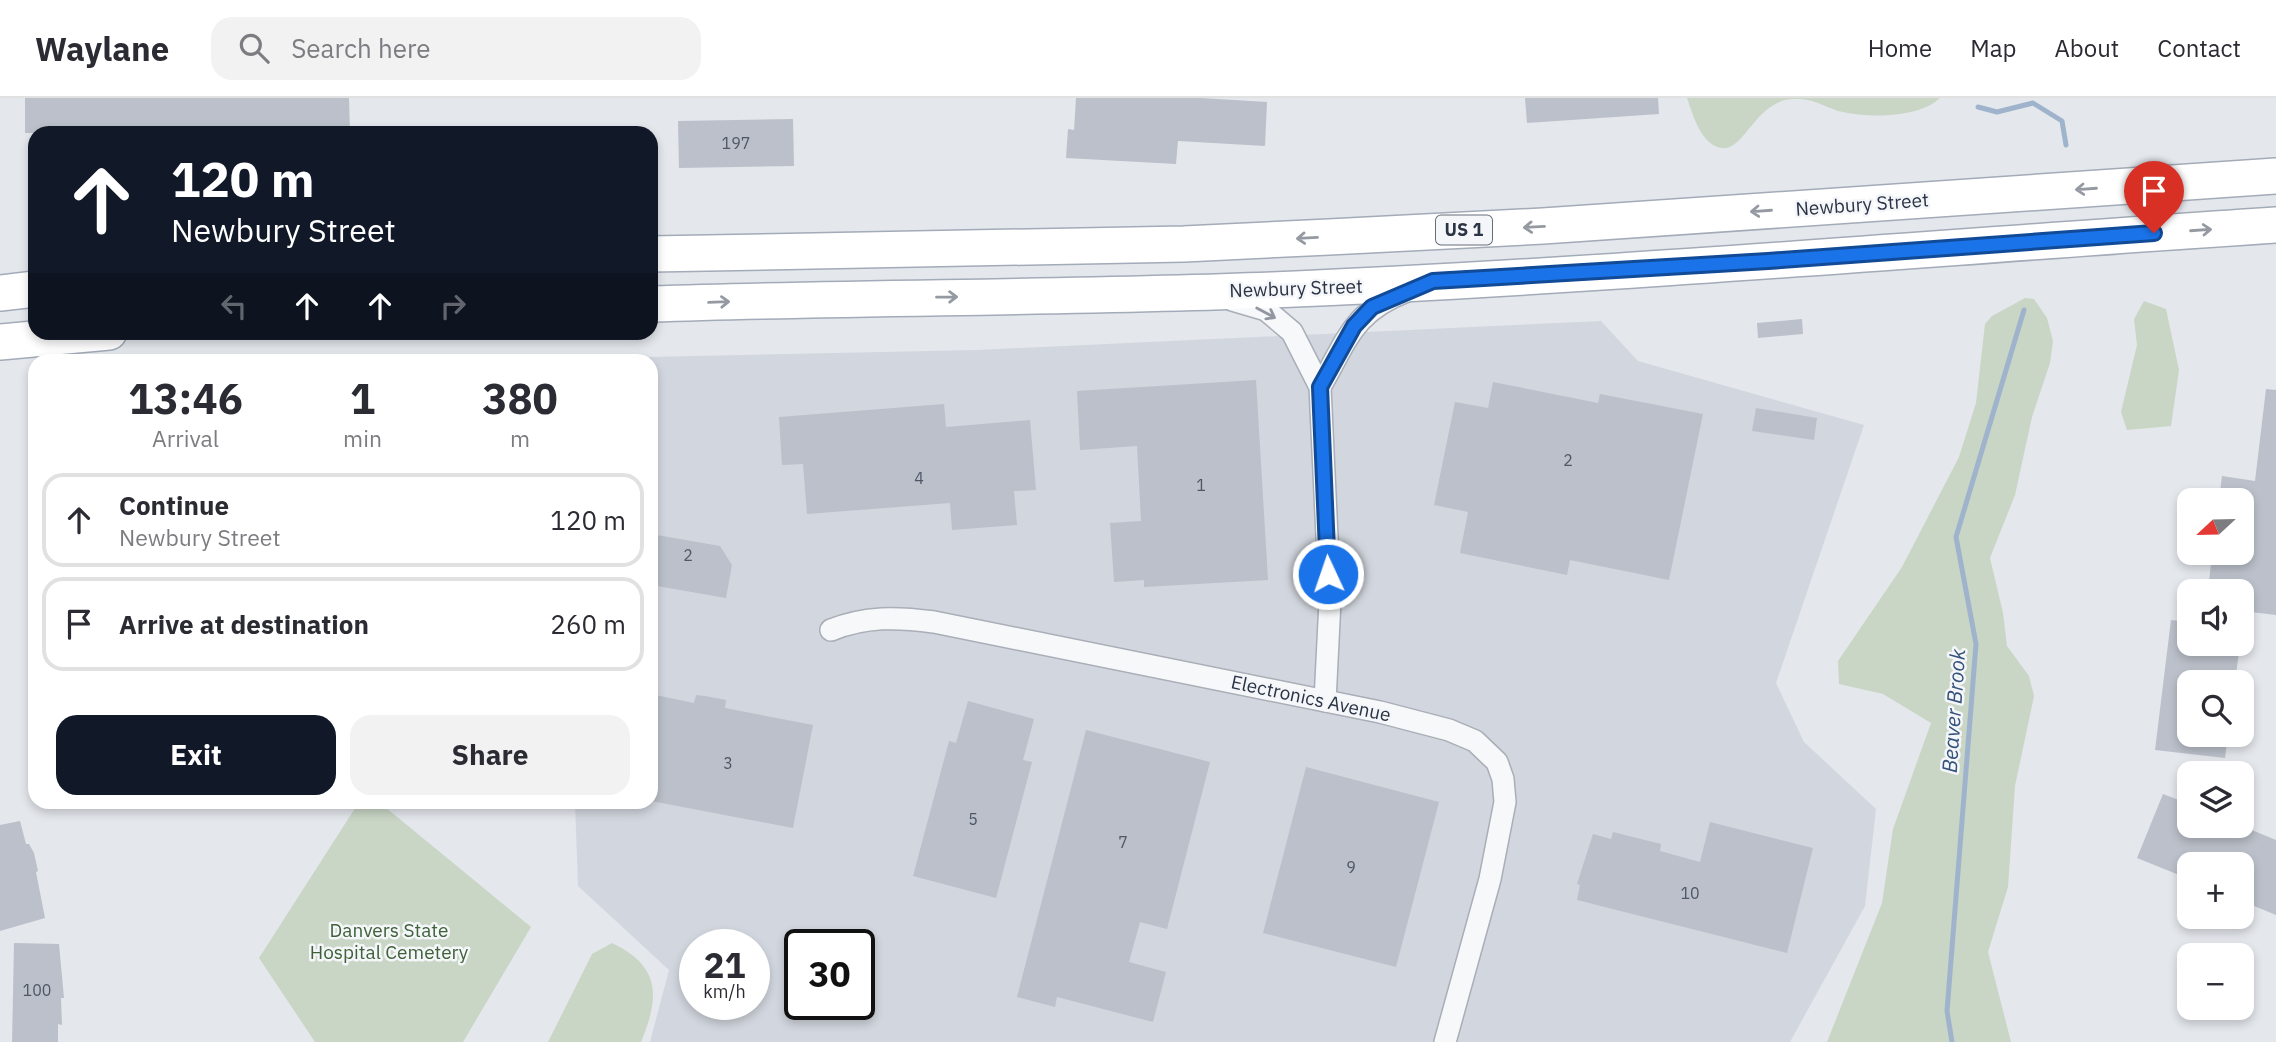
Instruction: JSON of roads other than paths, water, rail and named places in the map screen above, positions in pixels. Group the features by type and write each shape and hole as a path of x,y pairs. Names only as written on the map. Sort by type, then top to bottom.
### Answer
{"main road":[{"name":"Newbury Street","path":"658,254 1263,240 1544,226 2276,176"},
{"name":"Newbury Street","path":"658,304 1202,291 1433,281 1768,261 1941,246 2276,225"},
{"path":"0,293 28,290"},
{"path":"0,342 28,339"}],"street":[{"path":"1320,387 1354,326 1372,307 1433,281"},
{"path":"1202,291 1266,310 1302,346 1320,387 1329,601 1325,701"},
{"name":"Electronics Avenue","path":"831,630 850,622 891,617 933,622 1325,701 1450,730 1475,741 1497,762 1504,802 1490,879 1445,1042"}],"waterway":[{"name":"Beaver Brook","path":"1978,107 1997,112 2033,103 2062,121 2066,145"},
{"name":"Beaver Brook","path":"1952,1042 1947,1011 1976,644 1956,537 2024,310"}],"park label":[{"name":"Danvers State Hospital Cemetery","path":"389,941"}]}
